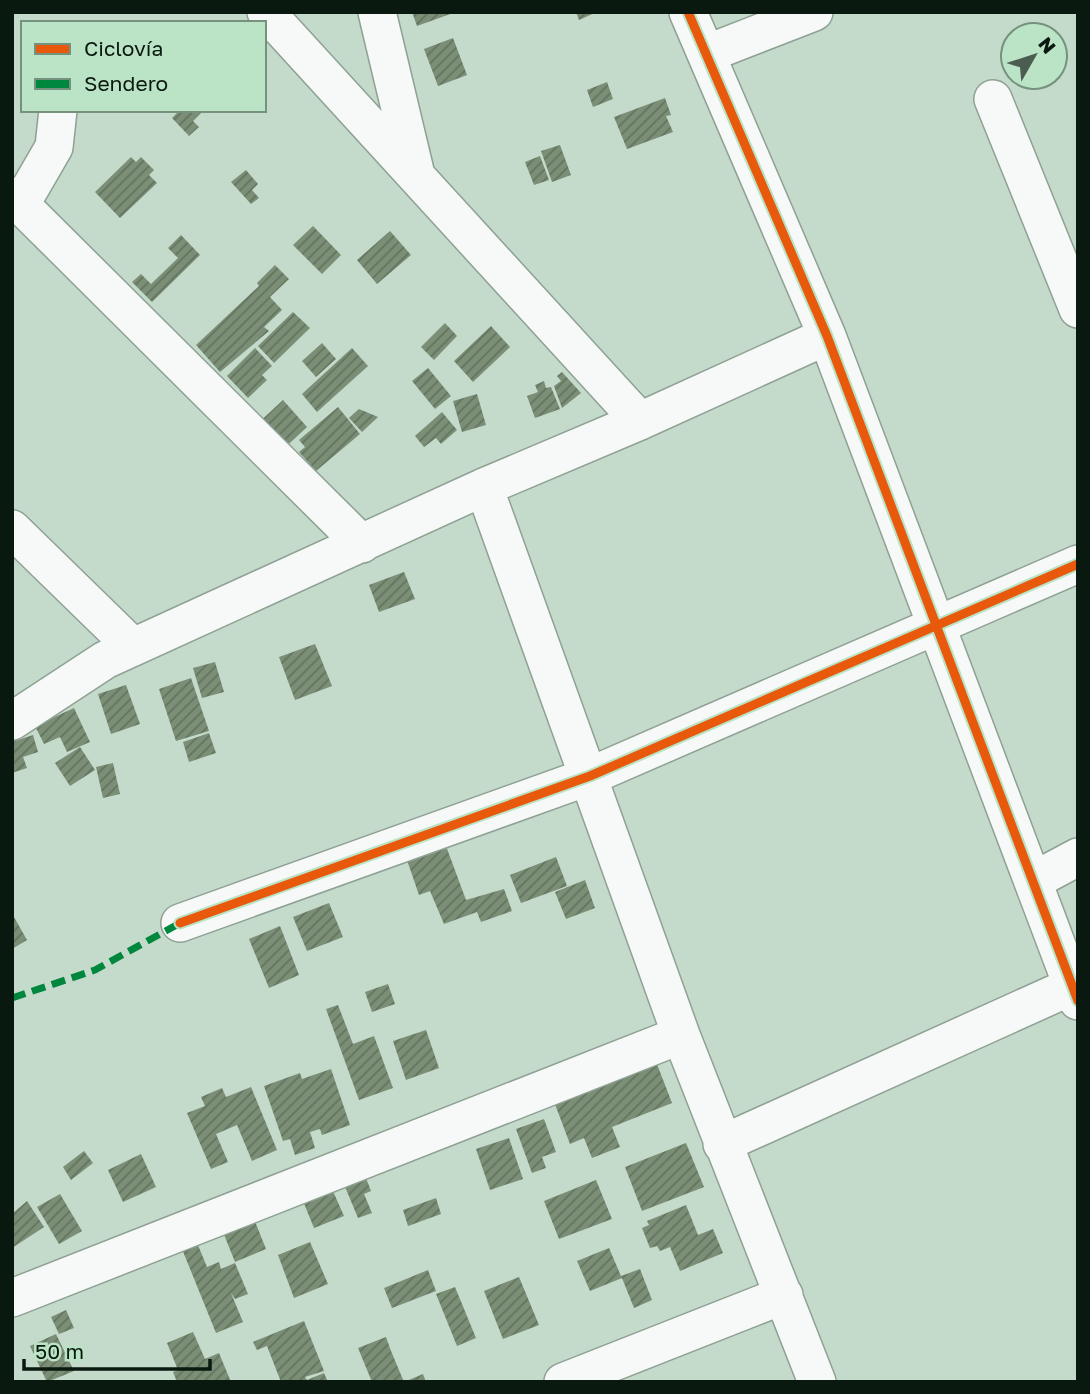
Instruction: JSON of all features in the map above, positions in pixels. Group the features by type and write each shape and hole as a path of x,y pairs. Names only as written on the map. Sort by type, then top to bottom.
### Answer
{"street":[{"path":"266,12 640,421"},
{"path":"377,12 416,174"},
{"path":"688,12 827,336 934,627 1075,994 722,1144"},
{"path":"706,54 814,12"},
{"path":"993,99 1078,309"},
{"path":"58,112 54,147 16,200 362,544"},
{"path":"12,721 105,660 484,486 640,421 827,336"},
{"path":"484,486 681,1035 817,1382"},
{"path":"12,529 133,647"},
{"path":"180,923 590,776 1078,565"},
{"path":"1033,881 1078,857"},
{"path":"12,1298 681,1035"},
{"path":"563,1382 785,1295"}],"building":[{"path":"412,12 453,12 453,13 417,26"},
{"path":"576,12 597,12 579,20"},
{"path":"453,38 467,75 438,86 424,49"},
{"path":"607,82 613,99 593,107 587,90"},
{"path":"665,98 671,115 666,116 673,132 627,149 614,117"},
{"path":"178,112 202,112 193,121 199,127 189,136 172,118"},
{"path":"560,145 571,175 552,182 541,151"},
{"path":"540,156 549,180 534,185 525,162"},
{"path":"131,157 136,162 141,157 154,170 149,175 157,183 120,218 95,192"},
{"path":"246,170 258,184 252,190 259,198 251,204 231,182"},
{"path":"313,226 341,255 322,274 293,245"},
{"path":"390,231 411,255 377,284 357,260"},
{"path":"181,235 200,255 152,302 132,282 141,274 151,284 178,258 168,248"},
{"path":"275,265 289,279 270,297 282,310 264,327 269,331 220,372 196,345 259,286 257,283"},
{"path":"293,312 310,328 274,363 258,346"},
{"path":"445,323 457,336 434,360 421,347"},
{"path":"491,326 510,347 473,382 454,361"},
{"path":"322,343 336,359 316,377 302,361"},
{"path":"255,348 272,366 262,375 267,380 248,398 227,376"},
{"path":"352,348 368,366 317,412 302,394"},
{"path":"428,368 451,396 435,409 412,381"},
{"path":"562,372 581,393 562,408 554,386 561,381 557,376"},
{"path":"544,381 546,388 551,387 560,409 535,418 527,396 538,392 535,385"},
{"path":"477,394 486,425 462,432 453,401"},
{"path":"283,400 307,427 278,454 254,427"},
{"path":"338,407 360,434 316,471 299,452 305,447 299,440"},
{"path":"359,409 378,417 362,432 349,418"},
{"path":"442,412 457,430 441,444 436,438 424,447 415,436"},
{"path":"404,572 415,599 379,612 369,585"},
{"path":"315,644 332,686 295,700 279,657"},
{"path":"215,662 224,692 202,698 193,668"},
{"path":"191,678 209,731 176,741 159,689"},
{"path":"126,685 140,724 111,734 98,694"},
{"path":"74,708 90,742 67,752 60,737 44,744 35,726"},
{"path":"209,733 216,753 189,762 183,742"},
{"path":"33,735 38,752 23,757 27,768 12,773 12,742"},
{"path":"80,747 95,770 70,786 55,763"},
{"path":"113,763 120,794 103,798 96,767"},
{"path":"446,846 466,900 504,889 512,911 481,922 477,912 444,924 430,891 419,895 407,860"},
{"path":"556,857 567,886 521,903 510,875"},
{"path":"585,880 595,908 566,919 555,892"},
{"path":"329,903 343,937 307,951 293,917"},
{"path":"14,917 27,940 12,949 12,918"},
{"path":"280,926 299,975 269,988 249,939"},
{"path":"388,984 395,1004 372,1012 365,992"},
{"path":"338,1005 353,1044 374,1036 393,1088 359,1100 326,1009"},
{"path":"426,1030 439,1068 406,1080 393,1041"},
{"path":"655,1059 672,1103 612,1127 620,1147 592,1158 584,1138 570,1144 553,1099"},
{"path":"331,1069 350,1125 322,1135 320,1129 310,1132 315,1148 295,1155 290,1139 283,1141 264,1086 300,1073 302,1079"},
{"path":"251,1087 277,1150 252,1161 237,1125 216,1134 228,1162 211,1169 187,1113 205,1106 201,1097 222,1088 226,1097"},
{"path":"544,1119 556,1152 542,1157 546,1168 532,1173 516,1129"},
{"path":"509,1138 523,1179 490,1190 476,1149"},
{"path":"686,1143 704,1187 642,1211 625,1167"},
{"path":"84,1151 93,1163 71,1180 63,1167"},
{"path":"141,1154 156,1187 123,1202 108,1170"},
{"path":"364,1173 371,1191 364,1194 372,1213 358,1218 343,1182"},
{"path":"596,1180 612,1219 559,1239 544,1201"},
{"path":"332,1189 344,1216 314,1228 303,1201"},
{"path":"60,1194 82,1231 59,1244 37,1207"},
{"path":"436,1198 441,1214 408,1226 403,1210"},
{"path":"27,1201 44,1227 12,1248 12,1214"},
{"path":"686,1205 698,1235 713,1229 723,1253 680,1271 670,1247 660,1251 657,1246 650,1248 642,1228 649,1225 647,1221"},
{"path":"252,1214 266,1249 235,1262 221,1227"},
{"path":"195,1238 207,1267 219,1262 221,1269 235,1263 248,1294 235,1299 231,1293 243,1322 216,1333 180,1244"},
{"path":"310,1242 328,1284 294,1298 278,1255"},
{"path":"609,1248 621,1276 640,1269 652,1300 634,1308 622,1278 590,1291 577,1261"},
{"path":"428,1270 436,1291 392,1308 384,1288"},
{"path":"519,1277 539,1325 503,1339 484,1291"},
{"path":"455,1287 476,1338 457,1346 436,1294"},
{"path":"66,1310 74,1328 59,1334 51,1317"},
{"path":"304,1321 324,1371 305,1377 307,1380 324,1373 328,1382 281,1382 267,1346 257,1350 253,1342"},
{"path":"193,1332 205,1359 219,1353 231,1382 177,1382 173,1372 178,1370 167,1343"},
{"path":"56,1334 74,1371 47,1382 30,1346"},
{"path":"386,1337 404,1382 372,1382 358,1348"},
{"path":"423,1374 426,1382 404,1382"}],"marked path":[{"path":"12,998 95,970 180,923"}],"cycle path":[{"path":"688,12 827,336 1078,1001"},
{"path":"180,923 590,776 1078,564"}]}
